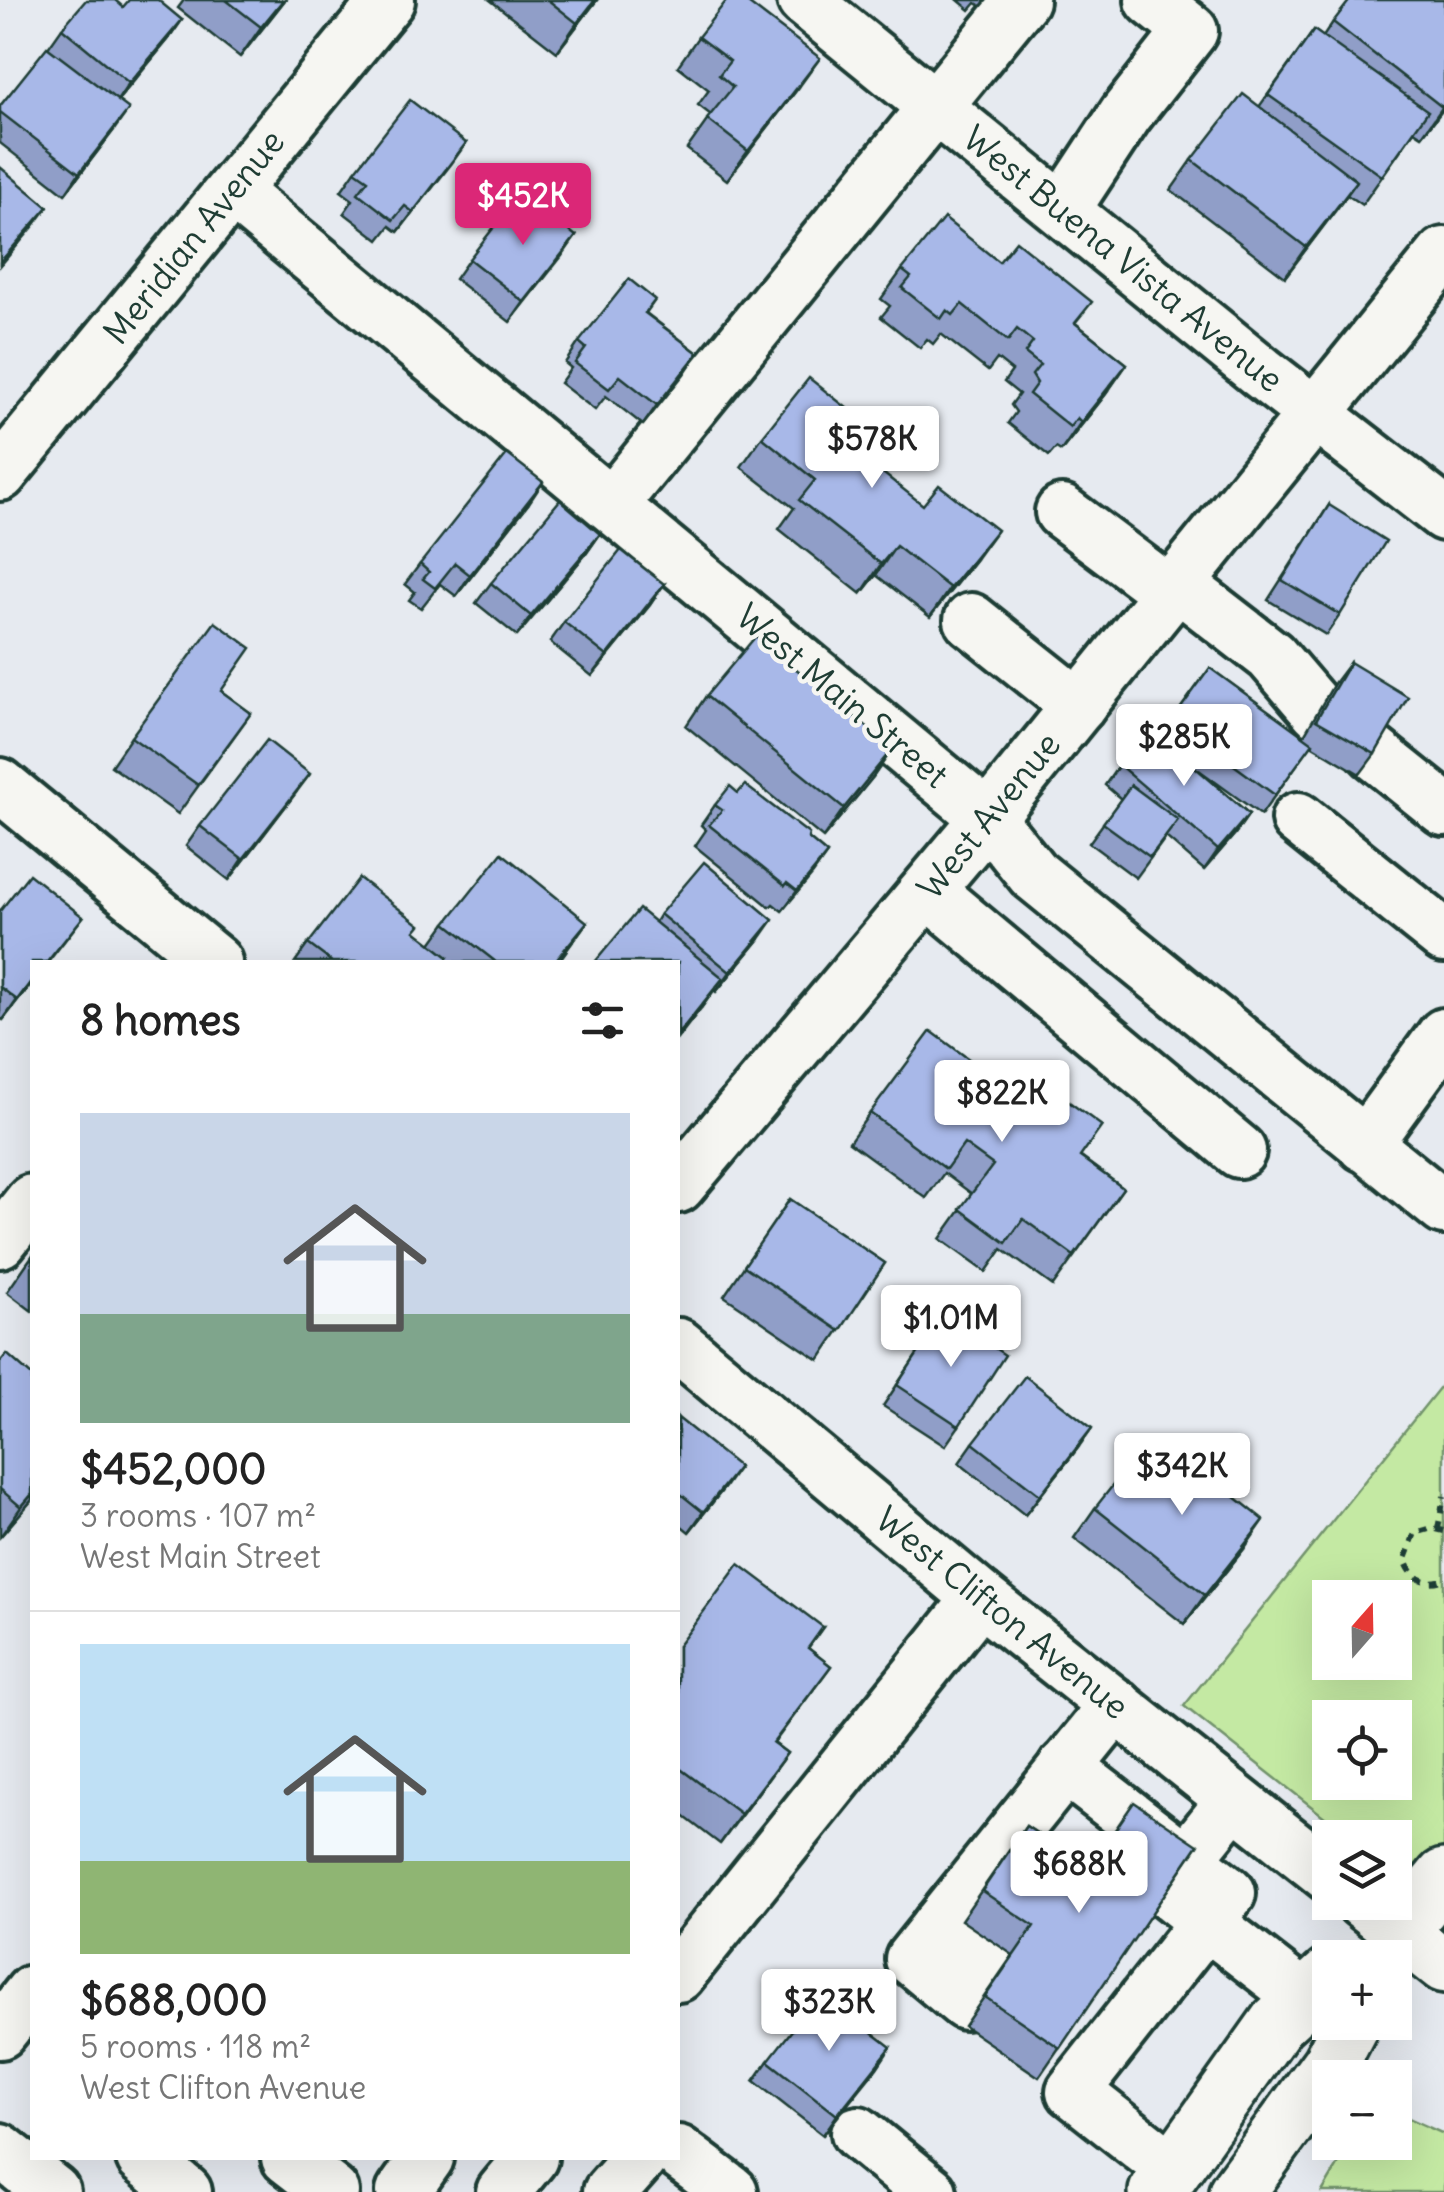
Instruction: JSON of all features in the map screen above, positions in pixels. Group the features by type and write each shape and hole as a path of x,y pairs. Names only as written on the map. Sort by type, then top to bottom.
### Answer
{"main road":[{"path":"1376,1937 1444,1876"},
{"path":"1164,2180 1277,2023 1312,1991"},
{"path":"1237,2192 1330,2064 1343,2040"}],"street":[{"name":"Meridian Avenue","path":"0,474 388,0"},
{"name":"West Buena Vista Avenue","path":"804,0 1444,514"},
{"path":"611,506 1022,0"},
{"path":"1063,210 1126,114 1190,31 1152,0"},
{"name":"West Main Street","path":"232,191 988,818 1033,874 1444,1208"},
{"name":"West Avenue","path":"680,1184 988,818 1444,254"},
{"path":"1062,512 1271,656 1318,711"},
{"path":"972,620 1079,706"},
{"path":"1373,752 1444,809"},
{"path":"0,785 214,960"},
{"path":"1298,820 1444,936"},
{"path":"928,891 1239,1151"},
{"path":"1364,1145 1444,1035"},
{"path":"0,1241 30,1203"},
{"name":"West Clifton Avenue","path":"680,1347 980,1598 1312,1862"},
{"path":"680,1973 980,1598"},
{"path":"979,1988 912,1959 1043,1811 1116,1705"},
{"path":"1085,2076 1233,1801"},
{"path":"1043,1811 1106,1843"},
{"path":"1043,1811 1174,1912 1312,1983"},
{"path":"1376,1937 1444,1966"},
{"path":"0,2032 30,1994"},
{"path":"1045,2043 1085,2076 1164,2180"},
{"path":"858,2133 930,2192"},
{"path":"0,2150 53,2192"},
{"path":"680,2154 731,2192"},
{"path":"145,2160 185,2192"},
{"path":"291,2160 332,2192"},
{"path":"403,2192 426,2160"},
{"path":"503,2192 529,2160"},
{"path":"610,2192 638,2160"}],"path":[{"path":"1444,1496 1441,1530 1415,1534 1405,1559 1413,1575 1421,1580 1444,1579"}],"green space":[{"path":"1444,1382 1444,1913 1412,1888 1412,1820 1328,1820 1184,1706"},
{"path":"1412,2120 1444,2134 1444,2192 1322,2192 1341,2160 1412,2160"}],"building":[{"path":"86,0 115,0 123,7 129,0 158,0 182,20 129,83 62,28"},
{"path":"226,0 283,0 261,27"},
{"path":"548,0 595,0 577,23"},
{"path":"727,0 744,0 820,58 748,151 707,119 733,87 719,75 730,61 698,37"},
{"path":"1350,0 1444,0 1442,107 1333,22"},
{"path":"1314,30 1428,111 1382,176 1268,95"},
{"path":"47,47 129,109 79,173 0,112 0,106"},
{"path":"1243,94 1357,181 1306,247 1192,160"},
{"path":"410,100 466,143 413,212 405,206 393,220 358,193 368,180 355,171"},
{"path":"0,167 48,207 0,262"},
{"path":"521,193 576,236 524,302 469,259"},
{"path":"944,218 999,262 1016,241 1092,302 1075,323 1127,364 1081,422 1077,418 1070,427 1029,394 1037,383 1032,375 1040,365 1025,353 1033,342 1017,329 1008,341 962,304 953,315 947,310 941,319 902,288 911,277 902,270"},
{"path":"629,279 655,300 645,313 698,353 657,405 620,376 609,389 575,363 586,348 579,342"},
{"path":"809,378 867,424 849,446 923,505 939,485 997,530 950,588 896,546 881,564 799,500 815,480 762,437"},
{"path":"507,454 543,482 470,575 455,563 435,588 423,579 429,572 420,564"},
{"path":"560,500 600,534 531,616 491,583"},
{"path":"1329,505 1386,541 1340,615 1282,580"},
{"path":"621,550 664,584 607,656 564,622"},
{"path":"215,622 251,648 221,691 251,713 198,785 131,737"},
{"path":"756,636 893,748 844,808 706,696"},
{"path":"1350,662 1408,697 1375,754 1316,720"},
{"path":"1210,668 1313,743 1275,795 1172,720"},
{"path":"1151,729 1249,814 1218,850 1119,765"},
{"path":"267,740 310,774 243,859 200,826"},
{"path":"745,785 809,834 808,838 827,854 797,891 787,883 785,886 709,825 722,810 715,805 730,786 738,793"},
{"path":"1131,785 1178,820 1150,857 1103,823"},
{"path":"502,853 587,922 556,960 493,960 446,923"},
{"path":"704,862 773,920 730,972 660,914"},
{"path":"29,874 83,917 49,960 30,960 30,983 17,1000 0,987 0,911"},
{"path":"359,878 420,925 415,931 448,957 329,960 308,944"},
{"path":"639,909 723,978 680,1032 680,960 597,960"},
{"path":"931,1031 1039,1111 1054,1091 1102,1126 1080,1157 1123,1188 1074,1256 1023,1219 1006,1243 960,1209 993,1165 964,1144 946,1169 870,1113"},
{"path":"790,1199 885,1263 840,1331 744,1266"},
{"path":"944,1314 1005,1355 959,1426 897,1385"},
{"path":"7,1354 30,1374 30,1496 21,1507 0,1489 0,1362"},
{"path":"1025,1376 1092,1428 1040,1495 973,1443"},
{"path":"680,1420 739,1467 703,1512 680,1494"},
{"path":"1175,1449 1264,1520 1205,1595 1095,1508 1132,1461 1153,1477"},
{"path":"739,1564 823,1627 808,1648 831,1666 773,1743 787,1753 741,1814 680,1768 680,1643"},
{"path":"1134,1802 1198,1845 1060,2048 985,1997 1034,1926 982,1891 1026,1826 1089,1868"},
{"path":"821,1993 891,2047 837,2115 768,2061"}]}
